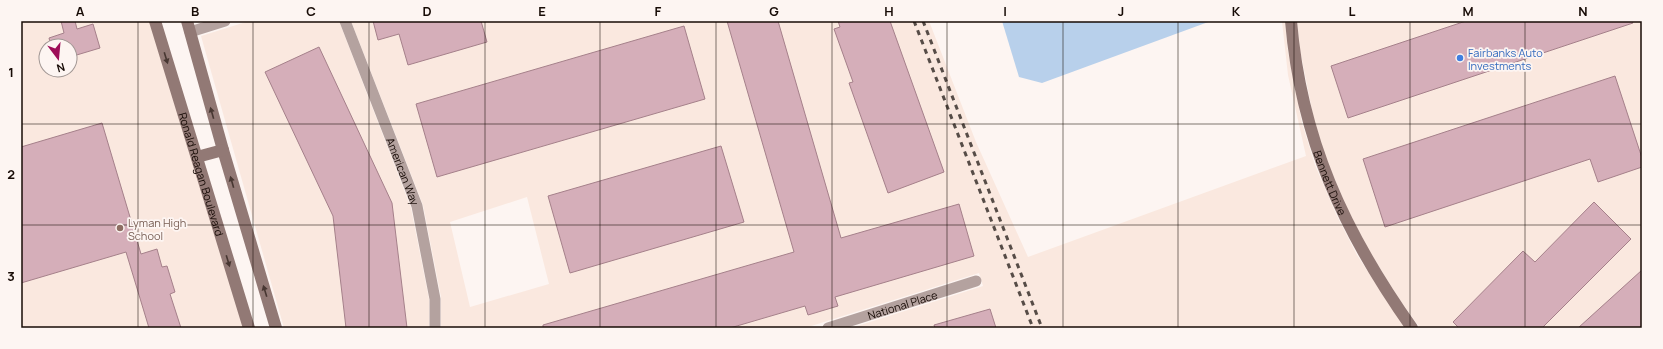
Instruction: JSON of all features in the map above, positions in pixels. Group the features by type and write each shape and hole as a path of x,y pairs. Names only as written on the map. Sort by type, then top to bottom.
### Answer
{"main road":[{"name":"Ronald Reagan Boulevard","path":"155,21 249,328"},
{"name":"Bennett Drive","path":"1291,21 1294,50 1308,121 1321,163 1341,211 1363,252 1412,328"},
{"path":"188,26 276,328"},
{"path":"197,157 223,150"}],"street":[{"path":"188,26 225,21"},
{"name":"American Way","path":"345,21 417,206 435,299 435,328"},
{"name":"National Place","path":"829,328 976,281"}],"shaded area":[{"name":"Lyman High School","path":"21,21 155,21 249,328 21,328"},
{"path":"249,21 339,21 411,208 429,299 429,328 284,328 201,36"},
{"path":"351,21 929,21 976,142 1028,257 1306,156 1288,75 1282,21 1285,21 1288,52 1302,123 1315,165 1336,214 1357,255 1405,328 851,328 983,286 979,273 805,328 441,328 441,297 423,205","holes":["527,197 549,284 470,307 450,222"]},
{"path":"1297,21 1642,21 1642,328 1420,328 1399,299 1368,249 1347,208 1327,161 1314,120 1300,50"}],"water":[{"path":"1002,21 1211,21 1042,83 1019,77"}],"building":[{"path":"61,21 75,21 77,29 93,24 100,48 78,55 78,38 49,38 64,33"},
{"path":"373,21 481,21 487,42 408,65 399,34 378,40"},
{"path":"727,21 778,21 841,238 959,204 974,256 835,297 838,306 808,315 805,306 730,328 543,328 543,325 794,252"},
{"path":"838,21 890,21 944,172 888,193 849,83 853,82 834,29 840,27"},
{"path":"1466,21 1632,21 1633,23 1348,118 1331,66"},
{"path":"684,26 705,99 437,177 416,104"},
{"path":"319,47 392,203 407,328 346,328 333,216 265,72"},
{"path":"1615,76 1642,158 1642,167 1598,182 1590,159 1385,227 1363,159"},
{"path":"102,123 141,254 157,249 162,267 167,266 175,292 170,294 181,328 149,328 126,252 21,283 21,147"},
{"path":"721,146 744,222 570,273 548,196"},
{"path":"1594,202 1631,239 1542,328 1459,328 1453,322 1523,251 1535,262"},
{"path":"1642,270 1642,328 1578,328"},
{"path":"990,309 996,328 935,328 934,325"}],"railway":[{"path":"914,21 1033,328"},
{"path":"923,21 1042,328"}],"place":[{"name":"Fairbanks Auto Investments","path":"1460,58"},
{"name":"Lyman High School","path":"120,228"}]}
